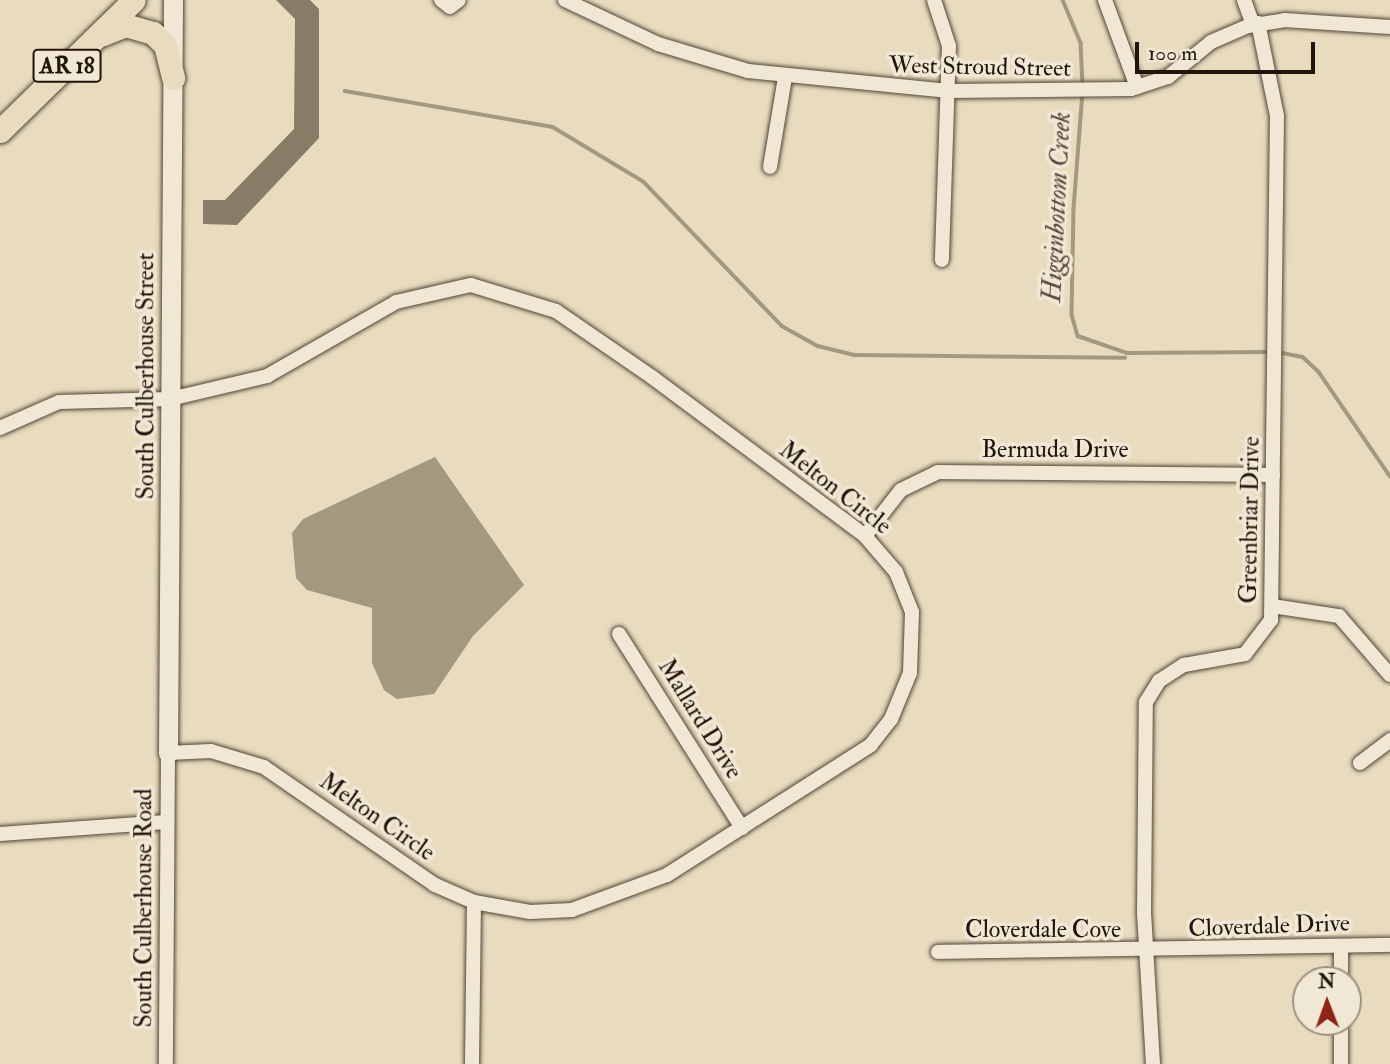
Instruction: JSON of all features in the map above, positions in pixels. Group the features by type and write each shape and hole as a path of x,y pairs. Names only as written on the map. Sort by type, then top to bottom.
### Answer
{"main road":[{"name":"AR 18","path":"0,131 134,0"},
{"path":"97,37 125,25 145,28 166,46 173,78"}],"street":[{"name":"South Culberhouse Street","path":"168,753 173,0"},
{"path":"441,0 450,7 459,0"},
{"name":"West Stroud Street","path":"565,0 659,44 785,77 949,90 1114,91 1138,87 1168,77 1211,42 1255,24 1390,27"},
{"path":"934,0 948,33 949,90 942,260"},
{"path":"1105,0 1138,87"},
{"name":"Greenbriar Drive","path":"1153,1064 1146,702 1159,681 1184,665 1234,659 1252,649 1267,632 1272,606 1277,116 1255,24 1244,0"},
{"path":"770,167 785,77"},
{"name":"Melton Circle","path":"0,428 59,402 170,399 267,376 396,302 471,285 530,300 572,320 864,536 896,572 912,612 914,652 903,694 871,745 667,875 593,905 530,912 474,902 435,886 264,767 211,751 168,753"},
{"name":"Bermuda Drive","path":"864,536 901,490 938,472 1273,475"},
{"path":"1272,606 1339,617 1390,675"},
{"name":"Mallard Drive","path":"619,634 742,828"},
{"path":"1360,763 1390,740"},
{"name":"South Culberhouse Road","path":"166,1064 168,753"},
{"path":"0,834 167,822"},
{"path":"472,1064 474,902"},
{"name":"Cloverdale Drive","path":"1149,952 1390,946"},
{"path":"1341,947 1341,966"},
{"name":"Cloverdale Cove","path":"938,952 1149,952"},
{"path":"1341,1036 1341,1064"}],"shaded area":[{"path":"435,457 524,585 473,636 434,694 397,699 384,690 372,663 372,608 307,590 296,578 292,533 303,519"}],"building":[{"path":"276,0 310,0 319,9 319,138 237,225 203,224 203,200 225,200 294,129 295,19"}],"waterway":[{"name":"Higginbottom Creek","path":"1063,0 1081,43 1083,85"},
{"path":"345,91 553,127 644,182 782,326 818,346 855,355 1125,358"},
{"name":"Higginbottom Creek","path":"1083,92 1074,209 1072,315 1078,336 1127,353 1269,352"},
{"name":"Higginbottom Creek","path":"1277,352 1303,357 1319,372 1390,476"}]}
